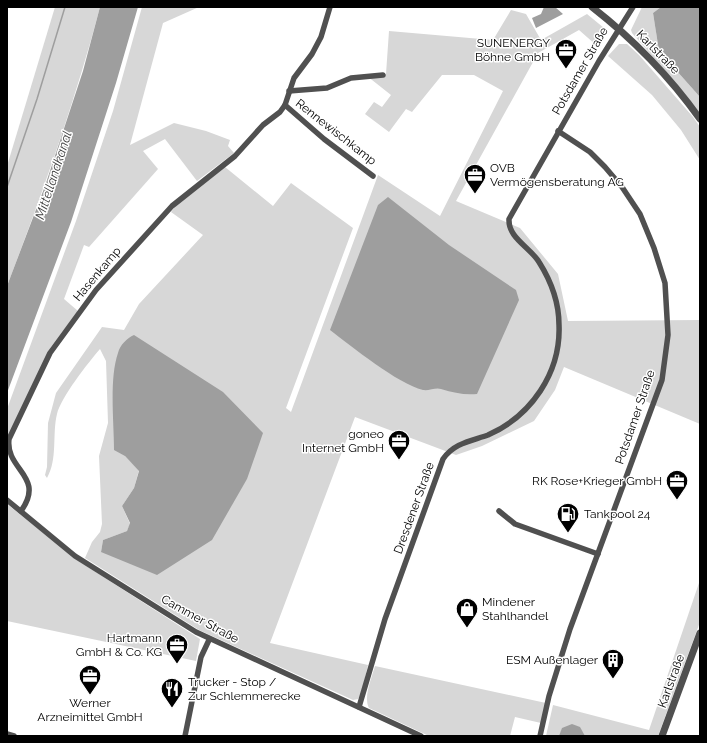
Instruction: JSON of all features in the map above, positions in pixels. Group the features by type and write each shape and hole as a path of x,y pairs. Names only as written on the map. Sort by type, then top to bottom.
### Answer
{"street":[{"name":"Hasenkamp","path":"21,511 28,501 30,489 28,482 9,450 9,439 38,375 54,347 96,290 172,206 235,156 263,125 280,112 285,105 294,78 312,54 321,37 330,7"},
{"name":"Karlstraße","path":"592,7 618,28 658,68 700,119"},
{"name":"Potsdamer Straße","path":"540,736 559,662 662,380 668,335 665,283 654,248 631,200 605,167 590,152 558,131 618,28 633,7"},
{"path":"289,91 327,88 351,78 383,75"},
{"name":"Rennewischkamp","path":"285,105 324,139 374,176"},
{"name":"Dresdener Straße","path":"360,707 385,619 443,459 453,448 497,430 521,414 532,404 540,392 554,362 559,346 560,330 559,316 552,286 538,260 510,231 509,225 514,211 558,131"},
{"name":"Cammer Straße","path":"7,500 75,556 210,640 421,736"},
{"path":"499,511 515,524 598,554"},
{"name":"Karlstraße","path":"662,736 700,633"},
{"path":"186,736 201,657 210,640"},
{"path":"7,734 14,736"}],"shaded area":[{"path":"55,7 100,7 80,78 57,148 7,286 7,166"},
{"path":"142,7 199,7 163,23 130,145 174,123 206,131 230,140 228,146 234,153 197,181 165,139 143,151 158,169 89,247 84,245 64,299 78,311 51,347 7,440 7,409 76,221 113,111"},
{"path":"642,7 661,7 653,13 659,51 700,97 700,114 680,88 632,33 631,30"},
{"path":"511,10 526,14 541,40 587,14 604,28 596,45 579,30 538,53 456,201 520,228 558,274 568,321 700,320 700,424 564,367 555,390 534,421 482,446 456,455 355,417 270,643 368,665 361,695 358,699 353,700 199,630 85,558 92,542 100,532 102,524 99,456 108,423 106,361 100,349 76,380 64,399 57,414 54,455 47,478 45,475 47,467 48,423 56,393 102,327 124,330 139,304 203,235 171,212 179,202 225,167 273,206 291,183 353,228 286,408 291,412 378,175 440,216 503,91 474,75 442,75 412,112 406,109 389,132 365,114 374,102 382,107 391,95 367,76 386,74 389,31 493,40","holes":["125,456 247,479 101,552 103,540 127,531 130,524 122,506 134,488 139,470"]},
{"path":"619,44 627,44 639,55 700,127 700,160 681,130 652,95 608,56"},
{"path":"7,504 80,562 200,639 196,661 7,621"},
{"path":"700,580 700,622 658,736 546,736 553,705 649,730"},
{"path":"375,666 546,703 541,723 515,717 510,736 429,736 369,708 367,703 367,693"}],"water":[{"name":"Mittellandkanal","path":"100,7 138,7 116,83 71,222 7,393 7,286 45,186 83,71"},
{"path":"544,7 555,7 563,14 536,28 532,18 541,14"},
{"path":"661,7 700,7 700,97 659,51 653,13"},
{"path":"388,197 449,245 516,290 519,300 477,394 450,392 439,389 423,390 413,386 388,373 330,330 378,205"},
{"path":"134,335 223,392 263,433 247,479 212,540 157,575 101,552 103,540 127,531 130,523 122,506 134,488 139,471 125,456 114,450 113,388 115,363 122,345 126,340"},
{"path":"572,724 580,727 585,736 559,736 562,728"}],"waterway":[{"path":"7,187 37,99 65,7"}],"place":[{"name":"SUNENERGY Böhne GmbH","path":"566,70"},
{"name":"OVB Vermögensberatung AG","path":"475,194"},
{"name":"goneo Internet GmbH","path":"399,460"},
{"name":"RK Rose+Krieger GmbH","path":"677,500"},
{"name":"Tankpool 24","path":"568,534"},
{"name":"Mindener Stahlhandel","path":"467,628"},
{"name":"Hartmann GmbH & Co. KG","path":"177,664"},
{"name":"ESM Außenlager","path":"613,680"},
{"name":"Werner Arzneimittel GmbH","path":"90,696"},
{"name":"Trucker - Stop / Zur Schlemmerecke","path":"172,708"}]}
